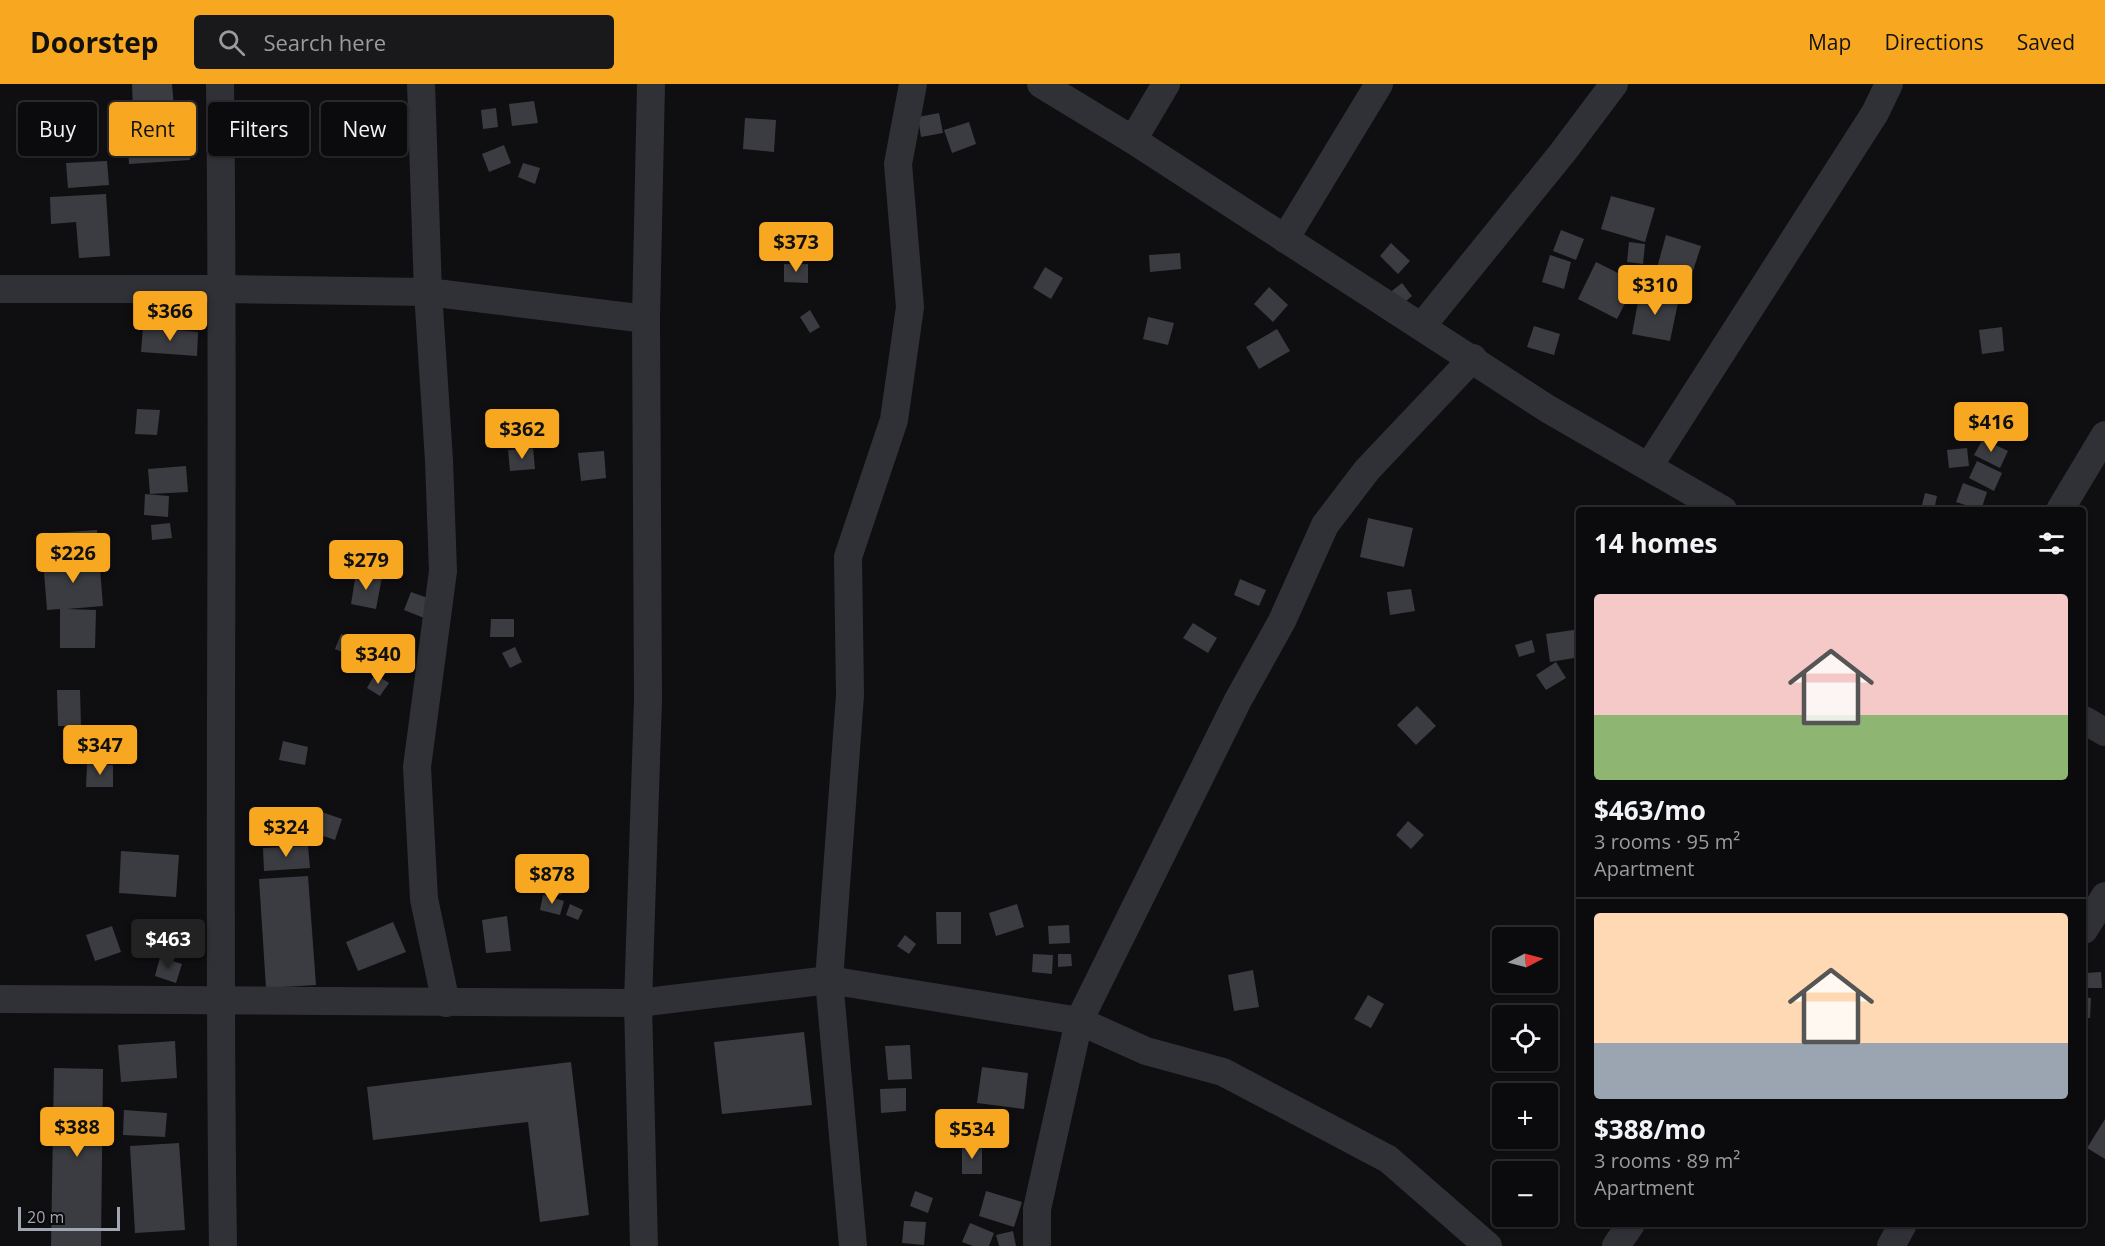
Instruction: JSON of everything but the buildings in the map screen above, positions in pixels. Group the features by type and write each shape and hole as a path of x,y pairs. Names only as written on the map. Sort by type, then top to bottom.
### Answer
{"street":[{"path":"220,84 222,289 219,1002 223,1246"},
{"path":"420,84 428,292 439,460 443,571 417,766 424,899 446,1002"},
{"path":"644,1246 638,1003 648,700 646,319 651,84"},
{"path":"853,1246 829,980 849,695 848,557 894,420 910,307 898,165 913,84"},
{"path":"1041,84 1133,140 1473,358 1548,409 1718,507"},
{"path":"1133,140 1166,84"},
{"path":"1285,239 1379,84"},
{"path":"1422,326 1563,152 1614,84"},
{"path":"1650,466 1875,113 1889,84"},
{"path":"0,289 428,292 646,319"},
{"path":"1037,1246 1037,1209 1079,1021 1238,700 1282,621 1325,525 1367,470 1473,358"},
{"path":"2062,507 2105,435"},
{"path":"2086,721 2105,732"},
{"path":"2086,927 2105,896"},
{"path":"0,999 638,1003 829,980 1079,1021 1146,1051 1223,1072 1388,1159 1488,1246"},
{"path":"1616,1246 1629,1227"},
{"path":"1891,1246 1901,1227"}]}
